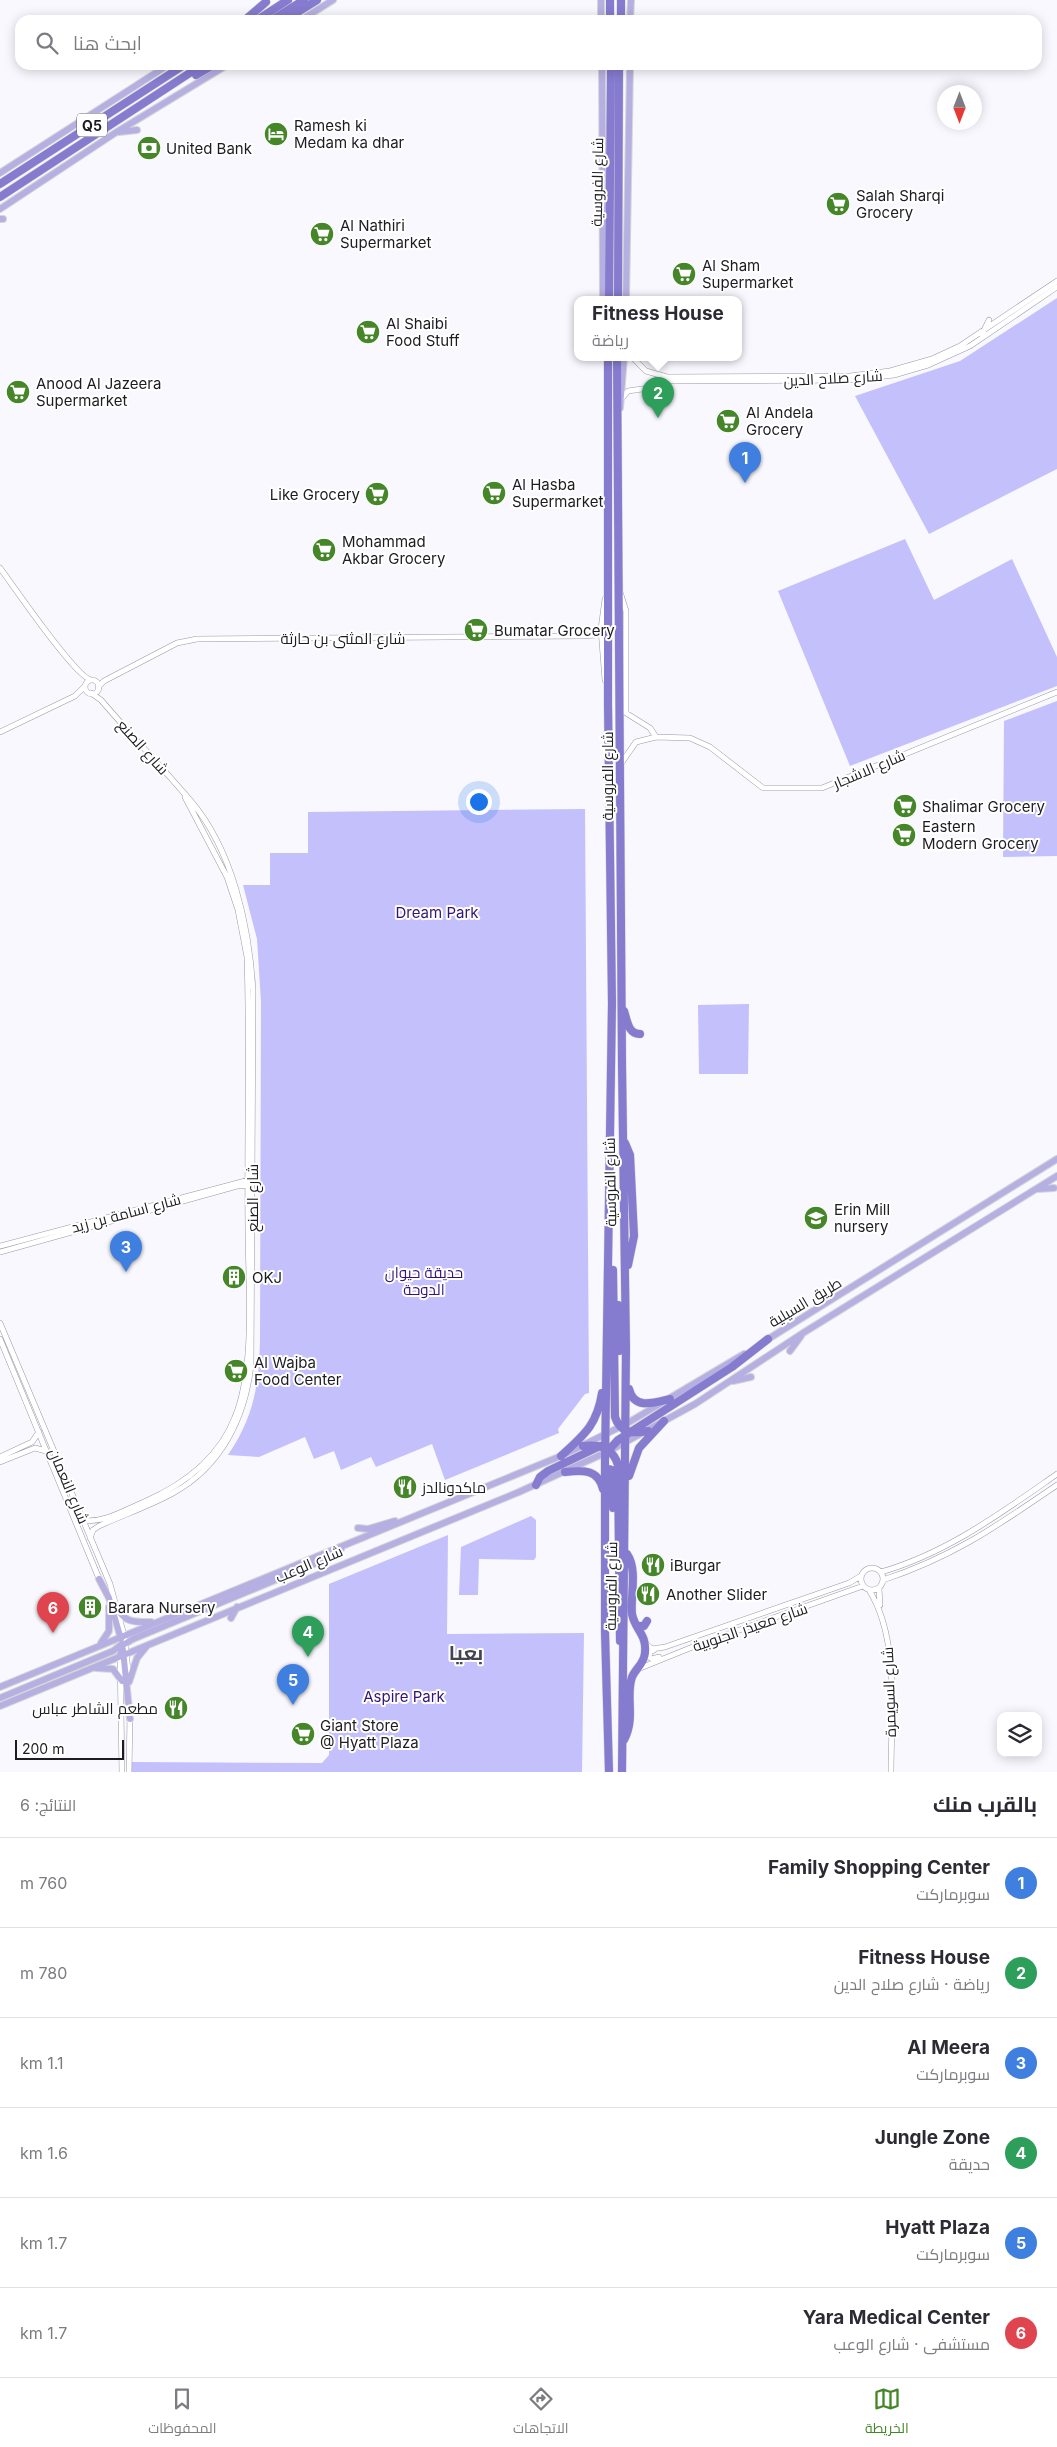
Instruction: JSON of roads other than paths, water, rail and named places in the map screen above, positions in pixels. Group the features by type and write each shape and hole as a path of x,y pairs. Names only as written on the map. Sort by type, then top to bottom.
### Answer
{"highway":[{"path":"264,15 288,0"},
{"path":"280,15 304,0"},
{"path":"294,15 317,0"},
{"path":"610,0 610,15"},
{"path":"621,0 621,15"},
{"path":"252,15 268,1"},
{"name":"Q5","path":"0,184 176,70"},
{"name":"Q5","path":"0,197 194,70"},
{"path":"157,95 204,70"},
{"name":"شارع الفروسية","path":"609,296 612,149 611,70"},
{"name":"شارع الفروسية","path":"618,296 619,70"},
{"name":"شارع الفروسية","path":"608,361 608,704 612,1003 606,1371 606,1632 609,1772"},
{"name":"شارع الفروسية","path":"618,361 623,1141 630,1155 634,1236 625,1274 626,1552 622,1772"},
{"path":"622,1002 632,1032 639,1034"},
{"path":"609,1182 614,1412 626,1432"},
{"path":"612,1254 618,1316 619,1409 623,1411 626,1407"},
{"path":"536,1485 540,1477 548,1471 606,1447 626,1432 732,1367 768,1339"},
{"path":"561,1456 586,1433 594,1421 599,1409 606,1371"},
{"path":"626,1376 630,1394 638,1403 647,1404 670,1400"},
{"path":"626,1482 639,1448 664,1421"},
{"path":"626,1432 648,1430"},
{"path":"583,1446 606,1447 616,1459 618,1468 619,1631 624,1665"},
{"path":"606,1473 608,1468 612,1470 614,1541 618,1580"},
{"path":"565,1472 585,1471 594,1474 600,1481 606,1499"},
{"path":"623,1742 630,1726 632,1678 644,1657 645,1643 632,1613 631,1563 626,1552"},
{"path":"637,1626 644,1626 648,1621"}],"main road":[{"path":"309,15 333,0"},
{"path":"601,0 602,15"},
{"path":"630,15 631,0"},
{"path":"247,15 268,1"},
{"path":"2,171 160,70"},
{"path":"0,209 115,133 219,70"},
{"name":"شارع الفروسية","path":"602,70 603,296"},
{"name":"شارع الفروسية","path":"626,296 630,70"},
{"path":"105,106 113,93"},
{"path":"115,133 136,130"},
{"name":"شارع الفروسية","path":"618,429 624,361"},
{"name":"طريق السيلية","path":"626,1432 670,1400 1057,1159"},
{"name":"طريق السيلية","path":"648,1430 730,1382 803,1333 1057,1176"},
{"path":"1036,1189 1054,1188"},
{"path":"790,1351 803,1333"},
{"path":"730,1382 751,1377"},
{"name":"شارع الوعب","path":"0,1687 96,1647 143,1646 156,1641 536,1485 565,1472 606,1447 626,1432"},
{"path":"561,1456 583,1446 606,1447"},
{"name":"شارع الوعب","path":"0,1706 87,1669 155,1622 561,1456"},
{"path":"358,1528 368,1529 392,1521 401,1522"},
{"path":"0,1698 331,1557 343,1546"},
{"path":"99,1579 109,1598 122,1645 130,1719"},
{"path":"143,1646 140,1643 142,1640 247,1595 258,1587"},
{"path":"36,1683 47,1674 100,1652 100,1649 96,1647 108,1634 109,1607"},
{"path":"117,1608 122,1618 128,1621 155,1622"},
{"path":"231,1618 237,1608"},
{"path":"129,1682 139,1653 156,1641"},
{"path":"87,1669 111,1669 122,1681"}],"street":[{"name":"شارع صلاح الدين","path":"984,335 1057,281"},
{"name":"شارع صلاح الدين","path":"636,361 646,371 661,379 850,376 884,372 932,359 984,335 1057,287"},
{"path":"984,335 990,320"},
{"name":"شارع صلاح الدين","path":"621,399 628,391 649,388 661,379"},
{"name":"شارع الفروسية","path":"608,704 601,646 601,629 609,556"},
{"path":"0,568 57,646 83,676 93,680"},
{"name":"شارع الفروسية","path":"619,591 626,611 626,709 629,717 646,726 656,737"},
{"path":"592,636 598,634 601,629"},
{"path":"592,636 599,639 601,646"},
{"name":"شارع المثنى بن حارثة","path":"75,696 90,693 98,688 104,680 177,643 197,639 592,636"},
{"path":"83,676 85,685 90,693"},
{"path":"0,732 75,696 85,685 93,680"},
{"name":"شارع المثنى بن حارثة","path":"93,680 104,680"},
{"name":"شارع الصنع","path":"93,680 98,688 101,700"},
{"name":"شارع الاشجار","path":"620,766 635,743 656,737 690,738 698,741 763,788 816,789 843,780 1057,692"},
{"name":"شارع الصنع","path":"90,693 101,700 190,800 214,838 228,868 242,908 251,957 251,1365 248,1390 241,1413 227,1442 201,1473 174,1493 99,1526 93,1530 90,1538"},
{"name":"شارع الصنع","path":"83,1520 98,1520 119,1512 165,1493 184,1481 209,1459 225,1438 235,1419 242,1398 247,1362 250,1182"},
{"name":"شارع اسامة بن زيد","path":"0,1246 250,1182"},
{"name":"شارع اسامة بن زيد","path":"0,1252 250,1182"},
{"name":"شارع النعمان","path":"0,1323 83,1520 117,1608 122,1645"},
{"name":"شارع النعمان","path":"0,1339 99,1579 122,1645"},
{"path":"0,1457 32,1442 39,1432"},
{"path":"0,1462 35,1448 47,1452"},
{"path":"881,1572 917,1560 959,1540 1057,1474"},
{"path":"883,1580 924,1566 959,1549 1057,1485"},
{"path":"874,1567 881,1572 883,1580 879,1588 870,1590 863,1586 861,1576 869,1568 874,1567"},
{"name":"شارع معيذر الجنوبية","path":"666,1647 849,1583 861,1576"},
{"name":"شارع معيذر الجنوبية","path":"638,1669 679,1652 863,1586"},
{"name":"شارع السويمرة","path":"879,1588 881,1613 890,1663 891,1772"},
{"name":"شارع السويمرة","path":"870,1590 881,1613"},
{"path":"645,1643 651,1648 666,1647"},
{"path":"122,1645 122,1772"},
{"path":"122,1645 129,1682 129,1772"},
{"path":"666,1647 650,1651 649,1657 654,1659 679,1652"}],"place":[{"name":"Ramesh ki Medam ka dhar","path":"276,134"},
{"name":"United Bank","path":"149,148"},
{"name":"Salah Sharqi Grocery","path":"838,204"},
{"name":"Al Nathiri Supermarket","path":"322,234"},
{"name":"Al Sham Supermarket","path":"684,274"},
{"name":"Al Shaibi Food Stuff","path":"368,332"},
{"name":"Anood Al Jazeera Supermarket","path":"18,392"},
{"name":"Fitness House","path":"658,418"},
{"name":"Al Andela Grocery","path":"728,421"},
{"name":"Family Shopping Center","path":"745,483"},
{"name":"Al Hasba Supermarket","path":"494,493"},
{"name":"Like Grocery","path":"377,494"},
{"name":"Mohammad Akbar Grocery","path":"324,550"},
{"name":"Bumatar Grocery","path":"476,630"},
{"name":"Shalimar Grocery","path":"905,806"},
{"name":"Eastern Modern Grocery","path":"904,835"},
{"name":"Erin Mill nursery","path":"816,1218"},
{"name":"Al Meera","path":"126,1272"},
{"name":"OKJ","path":"234,1277"},
{"name":"Al Wajba Food Center","path":"236,1371"},
{"name":"ماكدونالدز","path":"405,1487"},
{"name":"iBurgar","path":"653,1565"},
{"name":"Another Slider","path":"648,1594"},
{"name":"Barara Nursery","path":"90,1607"},
{"name":"Yara Medical Center","path":"53,1633"},
{"name":"Jungle Zone","path":"308,1657"},
{"name":"Hyatt Plaza","path":"293,1705"},
{"name":"مطعم الشاطر عباس","path":"176,1708"},
{"name":"Giant Store @ Hyatt Plaza","path":"303,1734"}],"district":[{"name":"بعيا","path":"466,1653"}],"park label":[{"name":"Dream Park","path":"437,912"},
{"name":"حديقة حيوان الدوحة","path":"424,1280"},
{"name":"Aspire Park","path":"404,1696"}]}
